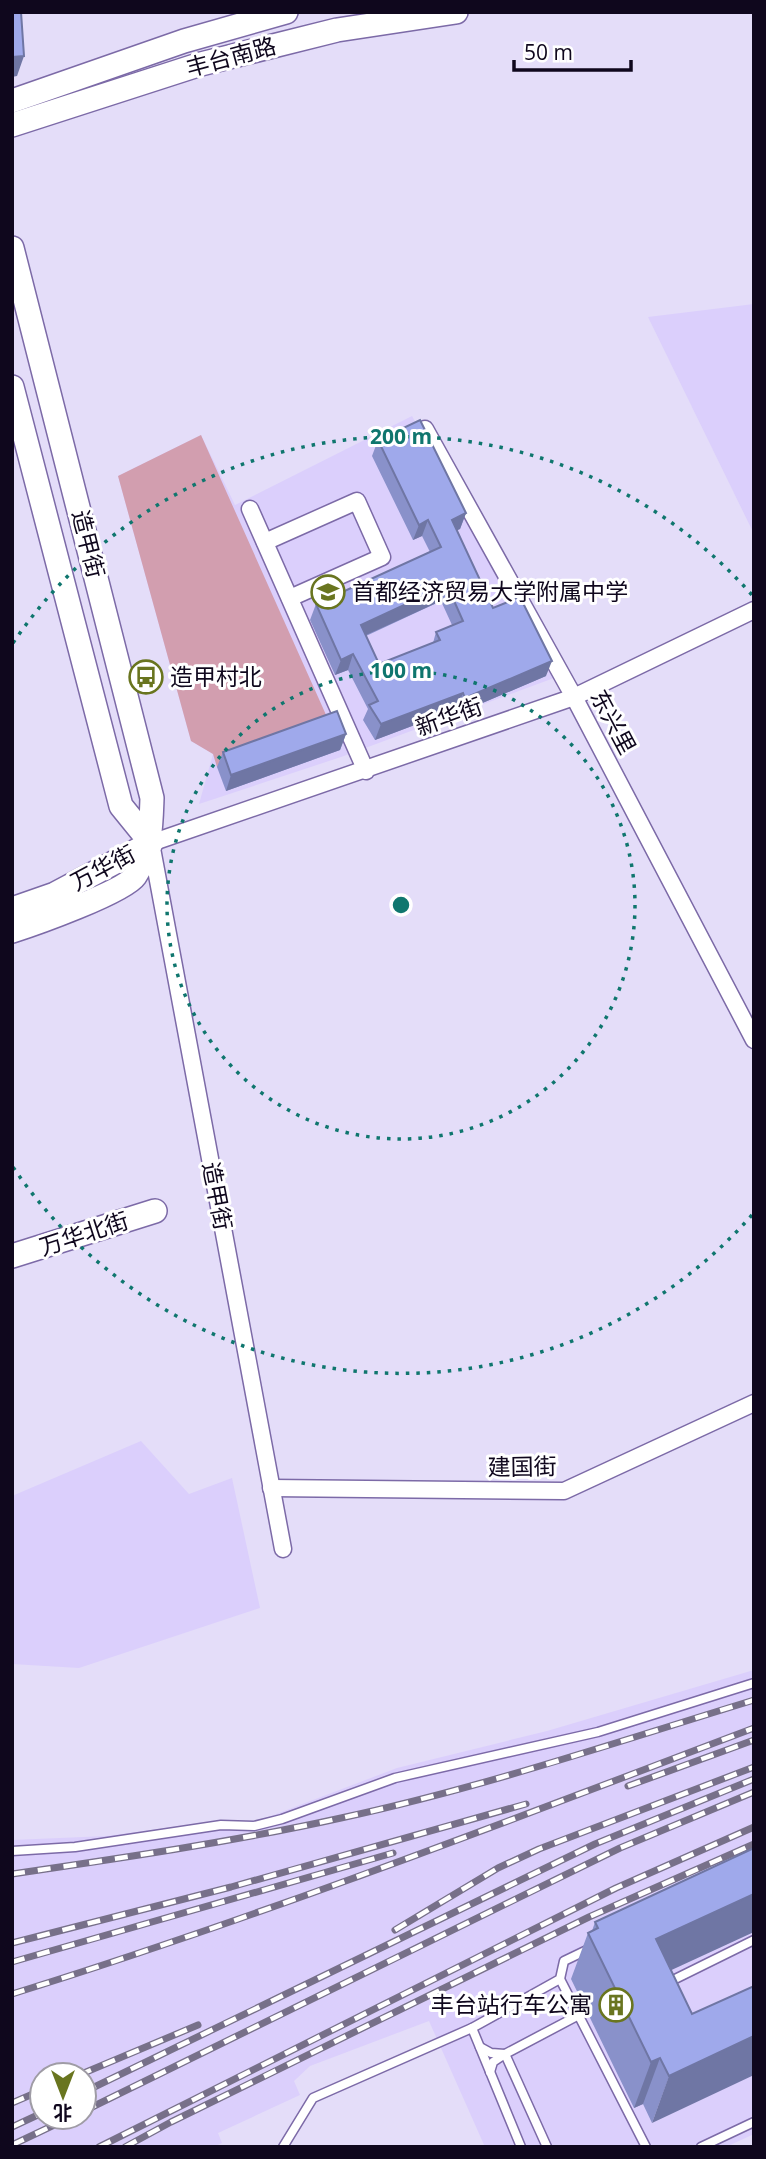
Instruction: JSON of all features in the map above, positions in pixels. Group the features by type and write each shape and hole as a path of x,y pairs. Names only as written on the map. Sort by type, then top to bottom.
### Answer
{"main road":[{"name":"丰台南路","path":"12,101 184,41 286,12"},
{"name":"丰台南路","path":"12,125 201,64 337,30 456,12"},
{"name":"造甲街","path":"12,248 152,798 150,843"},
{"name":"造甲街","path":"13,390 121,806 150,843"},
{"name":"万华街","path":"12,909 55,894 150,843"},
{"name":"万华街","path":"12,932 76,908 134,878 150,843"},
{"name":"万华北街","path":"12,1256 155,1211"}],"street":[{"name":"东兴里","path":"425,429 574,697 754,1040"},
{"path":"265,542 357,501 382,557 290,598"},
{"path":"250,509 366,771"},
{"name":"新华街","path":"150,843 366,771 574,697 754,610"},
{"name":"造甲街","path":"150,843 283,1549"},
{"name":"建国街","path":"271,1488 564,1491 754,1403"}],"lane":[{"path":"12,1851 75,1847 221,1825 254,1826 282,1819 395,1778 598,1732 754,1683"},
{"path":"657,1988 754,1940"},
{"path":"600,1944 564,1961 560,1979 646,2147"},
{"path":"286,2145 313,2098 472,2028 560,1979"},
{"path":"490,2072 493,2062 505,2054 579,2015"},
{"path":"472,2028 521,2147"},
{"path":"480,2047 491,2053 505,2054"},
{"path":"505,2054 547,2147"},
{"path":"701,2147 754,2122"}],"shaded area":[{"path":"754,304 754,534 648,317"},
{"name":"首都经济贸易大学附属中学","path":"412,416 554,678 341,757 199,804 213,754 191,741 118,476 201,435 235,505"},
{"path":"201,435 331,726 217,767 213,754 191,741 118,476"},
{"path":"141,1441 189,1494 232,1478 260,1608 79,1668 12,1664 12,1496"},
{"path":"754,1670 754,2134 726,2147 485,2147 429,2021 310,2066 294,2081 300,2095 218,2133 222,2143 213,2147 12,2147 12,1840 107,1836 225,1820 253,1823 397,1768 547,1731"}],"building":[{"path":"12,12 21,12 24,56 12,57"},
{"path":"420,420 466,513 452,520 493,608 520,597 552,661 465,698 463,693 381,724 369,705 378,701 353,654 341,660 316,604 441,547 428,520 419,525 378,440","holes":["447,585 463,621 436,632 440,640 379,664 361,625"]},
{"path":"337,711 346,734 231,775 223,752"},
{"path":"754,1848 754,1894 656,1939 692,2014 754,1986 754,2036 669,2076 660,2058 651,2062 588,1933 598,1928 595,1922"}],"railway":[{"path":"12,1874 218,1842 393,1806 549,1764 754,1700"},
{"path":"12,1994 292,1900 754,1728"},
{"path":"628,1786 754,1740"},
{"path":"395,1930 498,1868 539,1849 754,1767"},
{"path":"98,2085 595,1844 754,1779"},
{"path":"98,2104 620,1848 754,1792"},
{"path":"12,1943 231,1887 526,1804"},
{"path":"99,2147 616,1888 754,1827"},
{"path":"125,2147 589,1917 754,1844"},
{"path":"12,1962 393,1853"},
{"path":"98,2067 198,2025"},
{"path":"12,2103 28,2096"},
{"path":"12,2127 28,2120"},
{"path":"12,2145 42,2131"}],"place":[{"name":"首都经济贸易大学附属中学","path":"328,592"},
{"name":"造甲村北","path":"146,677"},
{"name":"丰台站行车公寓","path":"616,2005"}]}
